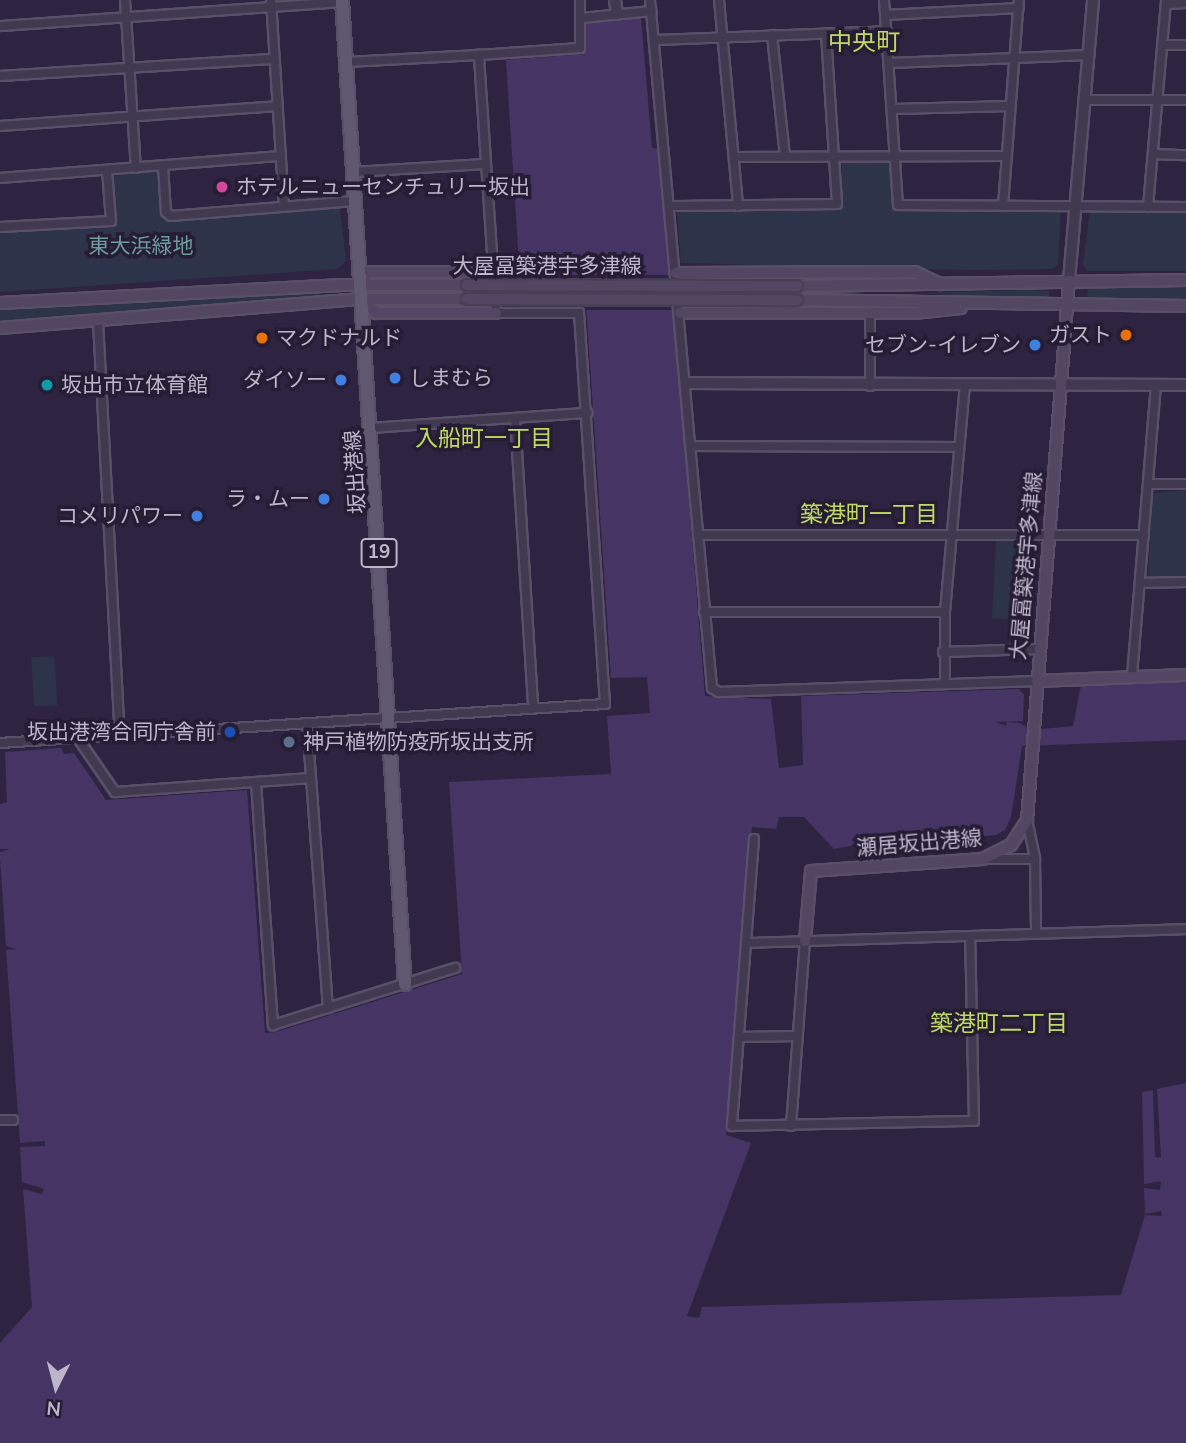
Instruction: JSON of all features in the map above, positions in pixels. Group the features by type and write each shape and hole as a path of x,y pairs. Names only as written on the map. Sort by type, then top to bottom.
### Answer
{"main road":[{"name":"坂出港線","path":"342,1 405,984"},
{"path":"361,285 366,273 372,272 494,272"},
{"path":"676,272 915,272 942,285"},
{"path":"1069,281 1186,280"},
{"name":"大屋冨築港宇多津線","path":"0,303 361,285 797,286 1069,281 1037,681 1186,675"},
{"path":"362,299 376,313 496,313"},
{"name":"大屋冨築港宇多津線","path":"0,328 362,299 796,300 1067,306"},
{"path":"680,313 870,313 999,305"},
{"path":"1067,306 1186,306"},
{"path":"1027,820 1037,681"},
{"name":"瀬居坂出港線","path":"805,941 811,871 983,859 1011,845 1027,820"}],"street":[{"path":"125,0 136,168"},
{"path":"346,62 580,48 580,0"},
{"path":"615,0 617,14"},
{"path":"650,0 656,40 711,684 719,692 1037,681"},
{"path":"719,0 738,206"},
{"path":"884,0 898,156 898,205 1186,207"},
{"path":"1069,281 1093,0"},
{"path":"0,26 271,3 342,1"},
{"path":"1148,207 1166,2 1186,3"},
{"path":"271,3 284,205"},
{"path":"886,15 1019,4 1003,206"},
{"path":"582,18 652,11"},
{"path":"656,40 887,31"},
{"path":"670,206 837,204 837,156 826,33"},
{"path":"772,35 785,156"},
{"path":"1163,45 1186,45"},
{"path":"0,743 605,704 579,313 496,313 479,55"},
{"path":"890,63 1088,55"},
{"path":"0,76 274,59"},
{"path":"1085,100 1186,100"},
{"path":"0,126 276,106"},
{"path":"894,109 1010,106"},
{"path":"1153,155 1186,155"},
{"path":"0,178 281,156"},
{"path":"734,157 1006,156"},
{"path":"353,172 485,164"},
{"path":"163,166 166,212 171,216 354,201"},
{"path":"0,227 111,221 107,170"},
{"path":"870,313 870,386"},
{"path":"97,321 120,734"},
{"path":"685,383 870,386 965,383 1186,385"},
{"path":"945,683 945,612 965,383"},
{"path":"1132,676 1156,385"},
{"path":"371,428 587,413"},
{"path":"515,418 533,708"},
{"path":"691,446 959,447"},
{"path":"1148,484 1186,484"},
{"path":"698,535 1144,535"},
{"path":"1140,583 1186,582"},
{"path":"704,612 945,612"},
{"path":"943,652 1038,649"},
{"path":"307,723 328,1008"},
{"path":"77,737 116,792 311,778"},
{"path":"256,783 273,1025 455,968"},
{"path":"1027,820 1035,859 1036,933"},
{"path":"754,839 732,1126 974,1121 970,936"},
{"path":"983,859 1035,859"},
{"path":"746,943 1186,929"},
{"path":"791,1126 805,941"},
{"path":"739,1037 797,1036"},
{"path":"0,1120 13,1119"}],"green space":[{"path":"842,162 892,162 895,209 1061,210 1058,265 1052,269 974,270 681,263 677,210 840,209"},
{"name":"東大浜緑地","path":"158,170 166,219 340,208 346,261 337,269 0,292 0,230 114,222 112,176"},
{"path":"1090,210 1186,210 1186,271 1088,271 1083,265"},
{"path":"1088,287 1186,287 1186,299 1087,297"},
{"path":"1049,291 1049,300 920,293"},
{"path":"261,292 341,295 0,321 0,307"},
{"path":"1186,490 1186,577 1148,578 1152,493"},
{"path":"996,540 1033,542 1029,620 992,618"},
{"path":"54,656 57,705 34,706 31,658"}],"shaded area":[{"path":"641,17 652,148 660,149 705,696 771,699 779,768 803,765 801,696 1019,689 1024,695 1023,721 996,722 1006,726 1007,722 1020,723 1031,730 1073,726 1081,685 1186,682 1186,740 1022,746 1011,817 1005,830 996,835 871,846 870,842 834,849 804,817 779,817 776,829 752,827 726,1135 751,1143 687,1316 699,1318 702,1307 1121,1295 1145,1215 1162,1216 1161,1211 1145,1214 1144,1188 1160,1190 1161,1181 1144,1184 1142,1092 1153,1090 1155,1157 1161,1158 1157,1089 1186,1083 1186,1443 0,1443 0,1343 32,1307 23,1189 42,1194 44,1189 22,1182 20,1147 45,1146 45,1141 20,1143 6,950 16,949 6,946 0,858 0,852 10,849 0,849 0,804 7,802 5,752 61,748 64,754 74,753 106,800 247,790 265,1033 276,1032 462,974 449,782 611,774 607,716 650,713 647,677 611,678 584,275 566,275 521,295 506,60 584,54 584,22"}],"pier":[{"path":"516,275 674,275 677,310 583,310 581,279 570,278 570,296 518,296"}],"place":[{"name":"ホテルニューセンチュリー坂出","path":"222,187"},
{"name":"ガスト","path":"1126,335"},
{"name":"マクドナルド","path":"262,338"},
{"name":"セブン-イレブン","path":"1035,345"},
{"name":"しまむら","path":"395,378"},
{"name":"ダイソー","path":"341,380"},
{"name":"坂出市立体育館","path":"47,385"},
{"name":"ラ・ムー","path":"324,499"},
{"name":"コメリパワー","path":"197,516"},
{"name":"坂出港湾合同庁舎前","path":"230,732"},
{"name":"神戸植物防疫所坂出支所","path":"289,742"}],"district":[{"name":"中央町","path":"864,43"},
{"name":"入船町一丁目","path":"484,439"},
{"name":"築港町一丁目","path":"869,515"},
{"name":"築港町二丁目","path":"999,1024"}]}
